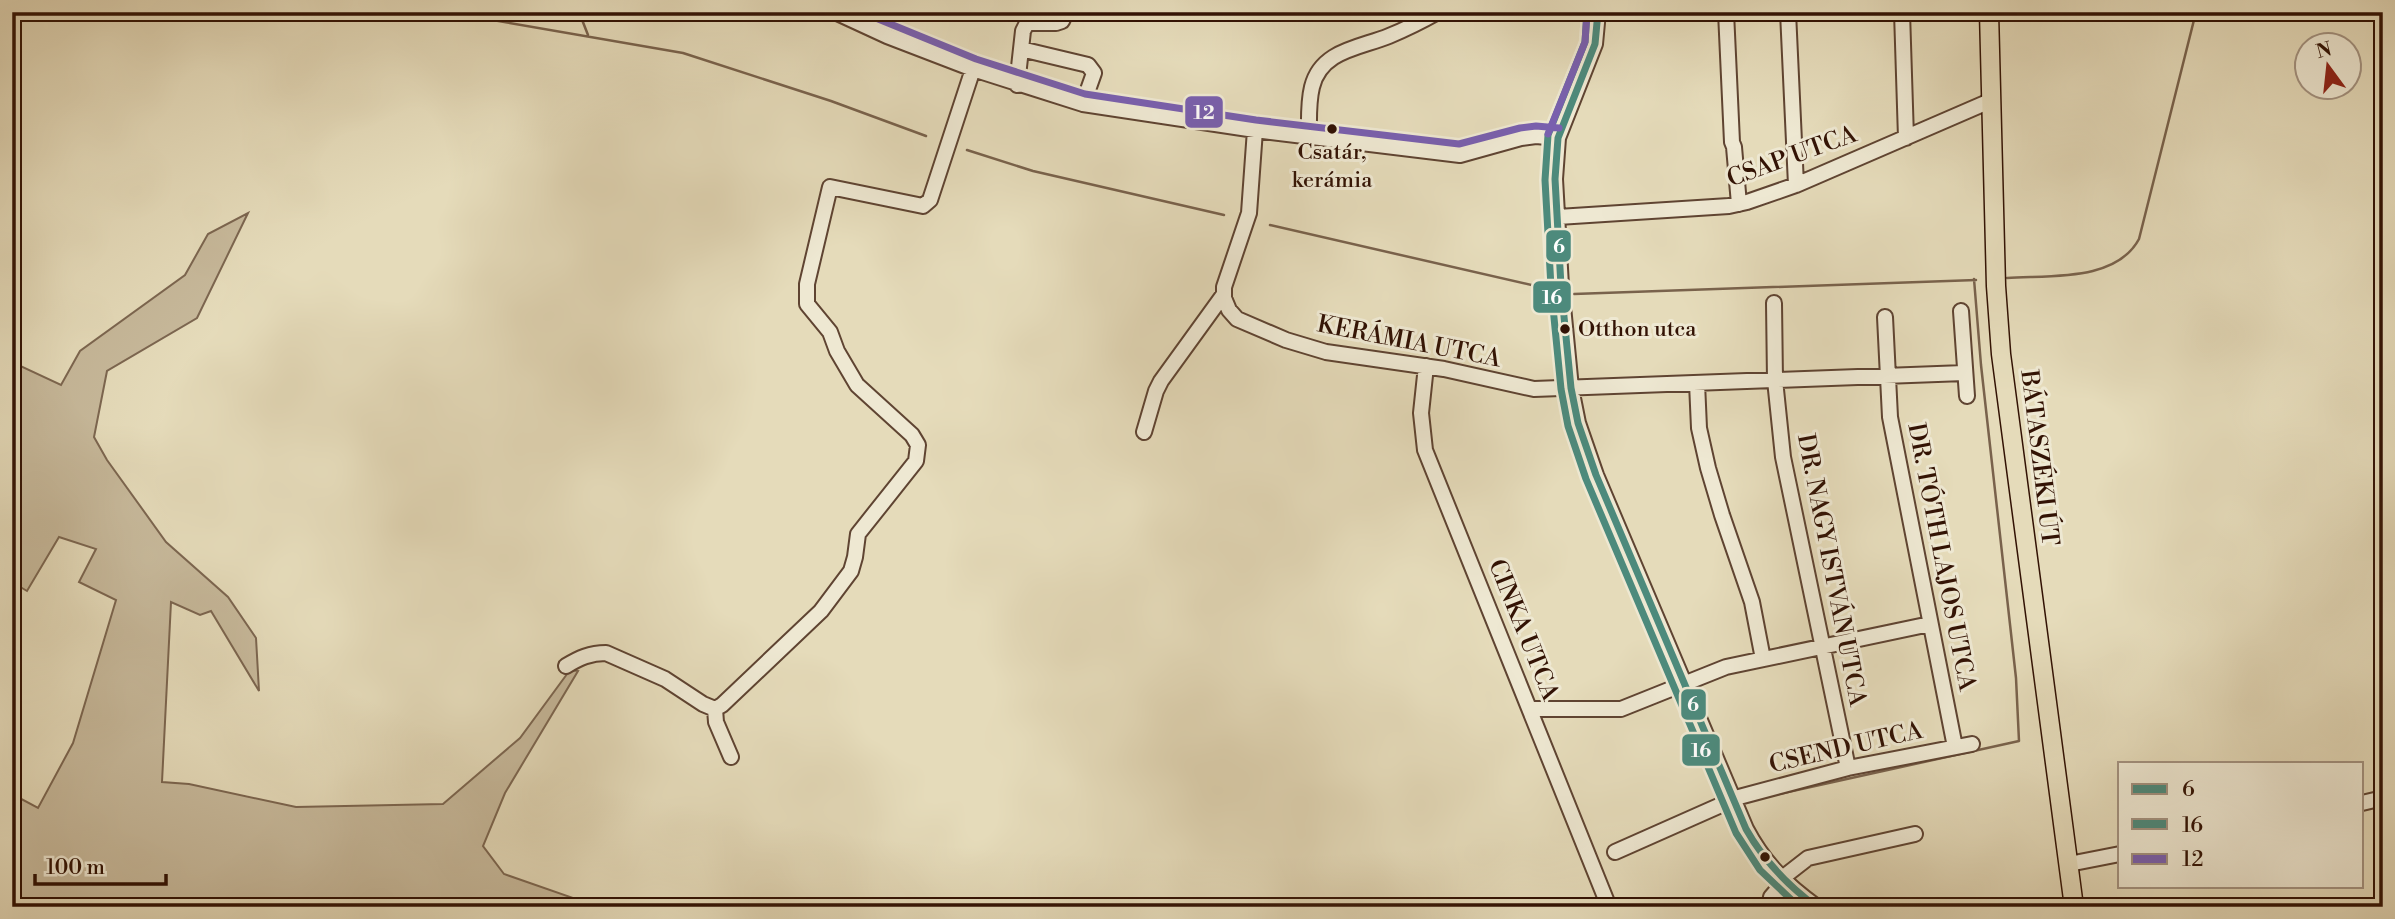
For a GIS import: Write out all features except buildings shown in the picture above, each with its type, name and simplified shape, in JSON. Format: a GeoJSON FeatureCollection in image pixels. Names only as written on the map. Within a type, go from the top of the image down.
{"type":"FeatureCollection","features":[{"type":"Feature","properties":{"kind":"main road","name":"BÁTASZÉKI ÚT"},"geometry":{"type":"LineString","coordinates":[[1989,12],[1995,278],[2010,425],[2074,907]]}},
{"type":"Feature","properties":{"kind":"street"},"geometry":{"type":"LineString","coordinates":[[835,12],[887,36],[973,69],[1083,104],[1255,130],[1460,155],[1521,138],[1558,138]]}},
{"type":"Feature","properties":{"kind":"street"},"geometry":{"type":"LineString","coordinates":[[1017,85],[1023,31],[1027,23],[1056,23],[1062,21],[1066,12]]}},
{"type":"Feature","properties":{"kind":"street"},"geometry":{"type":"LineString","coordinates":[[1309,136],[1311,89],[1320,69],[1332,57],[1387,37],[1438,12]]}},
{"type":"Feature","properties":{"kind":"street"},"geometry":{"type":"LineString","coordinates":[[1598,12],[1595,44],[1558,138],[1555,179],[1561,286],[1578,423],[1683,683],[1753,842],[1783,880],[1817,907]]}},
{"type":"Feature","properties":{"kind":"street"},"geometry":{"type":"LineString","coordinates":[[1726,12],[1732,142],[1739,204]]}},
{"type":"Feature","properties":{"kind":"street"},"geometry":{"type":"LineString","coordinates":[[1788,12],[1796,185]]}},
{"type":"Feature","properties":{"kind":"street"},"geometry":{"type":"LineString","coordinates":[[1902,12],[1906,138]]}},
{"type":"Feature","properties":{"kind":"street"},"geometry":{"type":"LineString","coordinates":[[1021,49],[1088,65],[1094,73],[1083,104]]}},
{"type":"Feature","properties":{"kind":"street"},"geometry":{"type":"LineString","coordinates":[[715,709],[821,611],[850,571],[858,534],[916,461],[918,444],[912,435],[857,385],[837,351],[830,332],[807,304],[807,284],[830,187],[923,206],[930,200],[973,69]]}},
{"type":"Feature","properties":{"kind":"street","name":"CSAP UTCA"},"geometry":{"type":"LineString","coordinates":[[1558,216],[1739,204],[1796,185],[1990,101]]}},
{"type":"Feature","properties":{"kind":"street"},"geometry":{"type":"LineString","coordinates":[[1144,432],[1161,381],[1224,294],[1229,268],[1249,213],[1255,130]]}},
{"type":"Feature","properties":{"kind":"street","name":"KERÁMIA UTCA"},"geometry":{"type":"LineString","coordinates":[[1224,294],[1229,310],[1237,319],[1286,341],[1326,352],[1426,366],[1534,389],[1964,373]]}},
{"type":"Feature","properties":{"kind":"street"},"geometry":{"type":"LineString","coordinates":[[1774,303],[1775,380]]}},
{"type":"Feature","properties":{"kind":"street"},"geometry":{"type":"LineString","coordinates":[[1961,311],[1967,396]]}},
{"type":"Feature","properties":{"kind":"street"},"geometry":{"type":"LineString","coordinates":[[1885,317],[1887,375]]}},
{"type":"Feature","properties":{"kind":"street","name":"CINKA UTCA"},"geometry":{"type":"LineString","coordinates":[[1426,366],[1422,413],[1425,450],[1609,907]]}},
{"type":"Feature","properties":{"kind":"street","name":"DR. TÓTH LAJOS UTCA"},"geometry":{"type":"LineString","coordinates":[[1887,375],[1890,417],[1955,747]]}},
{"type":"Feature","properties":{"kind":"street","name":"DR. NAGY ISTVÁN UTCA"},"geometry":{"type":"LineString","coordinates":[[1775,380],[1783,457],[1848,768]]}},
{"type":"Feature","properties":{"kind":"street"},"geometry":{"type":"LineString","coordinates":[[1697,383],[1699,428],[1708,468],[1721,515],[1752,602],[1763,659]]}},
{"type":"Feature","properties":{"kind":"street"},"geometry":{"type":"LineString","coordinates":[[1530,709],[1621,709],[1726,667],[1930,624]]}},
{"type":"Feature","properties":{"kind":"street"},"geometry":{"type":"LineString","coordinates":[[566,666],[582,657],[606,653],[665,679],[715,709]]}},
{"type":"Feature","properties":{"kind":"street"},"geometry":{"type":"LineString","coordinates":[[715,709],[716,722],[731,757]]}},
{"type":"Feature","properties":{"kind":"street","name":"CSEND UTCA"},"geometry":{"type":"LineString","coordinates":[[1615,852],[1732,799],[1848,768],[1972,744]]}},
{"type":"Feature","properties":{"kind":"street"},"geometry":{"type":"LineString","coordinates":[[2364,803],[2383,798]]}},
{"type":"Feature","properties":{"kind":"street"},"geometry":{"type":"LineString","coordinates":[[1769,907],[1783,880],[1808,858],[1915,834]]}},
{"type":"Feature","properties":{"kind":"street"},"geometry":{"type":"LineString","coordinates":[[2069,864],[2118,854]]}},
{"type":"Feature","properties":{"kind":"shaded area"},"geometry":{"type":"Polygon","coordinates":[[[248,213],[197,318],[107,371],[94,437],[107,460],[166,542],[228,597],[256,638],[259,691],[211,611],[200,615],[171,602],[162,782],[189,784],[296,807],[443,804],[520,738],[570,670],[578,671],[505,793],[483,846],[504,874],[576,899],[582,907],[12,907],[12,794],[38,808],[73,743],[116,600],[79,582],[96,549],[59,537],[27,591],[12,582],[12,362],[61,385],[80,351],[185,275],[208,234],[248,213]]]}},
{"type":"Feature","properties":{"kind":"shaded area"},"geometry":{"type":"Polygon","coordinates":[[[1789,892],[1810,907],[1775,907],[1781,895],[1789,892]]]}},
{"type":"Feature","properties":{"kind":"waterway"},"geometry":{"type":"LineString","coordinates":[[446,12],[683,53],[831,101],[926,136]]}},
{"type":"Feature","properties":{"kind":"waterway"},"geometry":{"type":"LineString","coordinates":[[579,12],[588,35]]}},
{"type":"Feature","properties":{"kind":"waterway"},"geometry":{"type":"LineString","coordinates":[[2007,278],[2061,276],[2098,269],[2115,263],[2128,253],[2139,239],[2196,12]]}},
{"type":"Feature","properties":{"kind":"waterway"},"geometry":{"type":"LineString","coordinates":[[967,150],[1033,171],[1224,215]]}},
{"type":"Feature","properties":{"kind":"waterway"},"geometry":{"type":"LineString","coordinates":[[1270,225],[1553,290]]}},
{"type":"Feature","properties":{"kind":"waterway"},"geometry":{"type":"LineString","coordinates":[[1779,794],[2019,741],[2016,678],[1974,279]]}},
{"type":"Feature","properties":{"kind":"waterway"},"geometry":{"type":"LineString","coordinates":[[1574,294],[1976,280]]}},
{"type":"Feature","properties":{"kind":"transit line","name":"12"},"geometry":{"type":"LineString","coordinates":[[861,12],[976,59],[1085,94],[1256,120],[1459,144],[1520,128],[1559,128]]}},
{"type":"Feature","properties":{"kind":"transit line","name":"16"},"geometry":{"type":"LineString","coordinates":[[1587,12],[1585,42],[1548,135],[1545,180],[1551,287],[1561,389],[1568,426],[1586,479],[1736,833],[1760,870],[1799,907]]}},
{"type":"Feature","properties":{"kind":"transit line","name":"12"},"geometry":{"type":"LineString","coordinates":[[1548,134],[1585,42],[1587,12]]}},
{"type":"Feature","properties":{"kind":"transit line","name":"6"},"geometry":{"type":"LineString","coordinates":[[1598,12],[1595,44],[1558,138],[1555,179],[1561,286],[1571,388],[1578,423],[1596,475],[1746,829],[1777,872],[1817,907]]}},
{"type":"Feature","properties":{"kind":"place","name":"Csatár, kerámia"},"geometry":{"type":"Point","coordinates":[1332,129]}},
{"type":"Feature","properties":{"kind":"place","name":"Otthon utca"},"geometry":{"type":"Point","coordinates":[1565,329]}}]}
